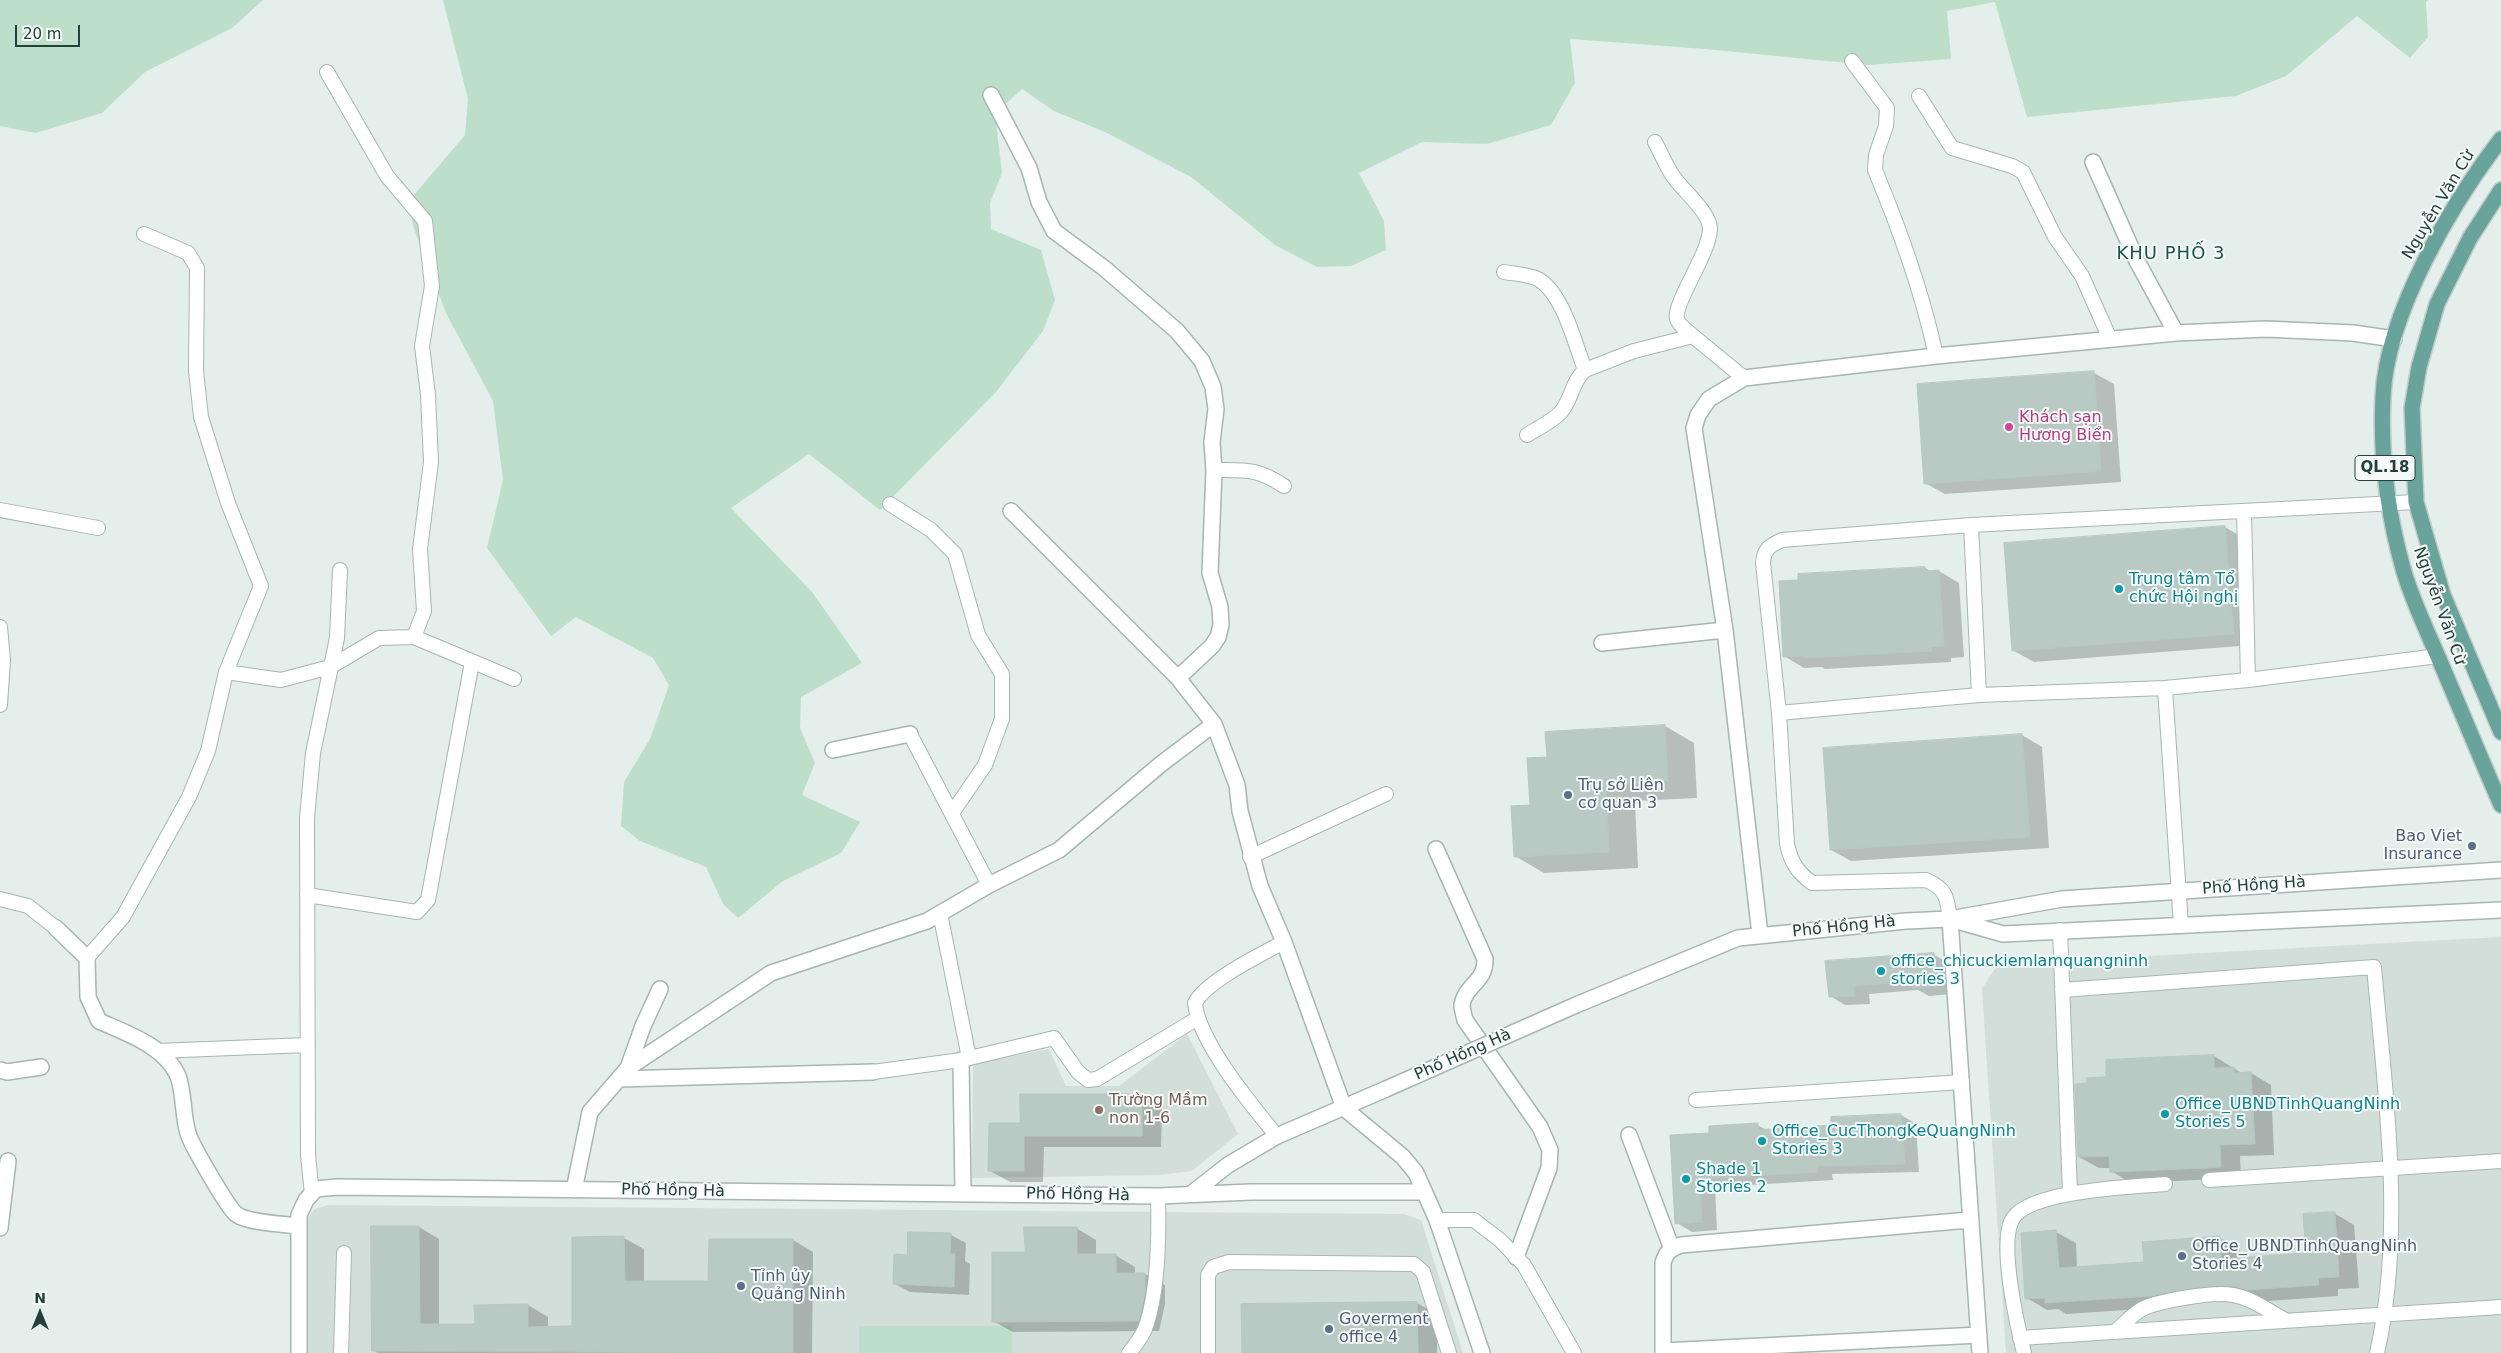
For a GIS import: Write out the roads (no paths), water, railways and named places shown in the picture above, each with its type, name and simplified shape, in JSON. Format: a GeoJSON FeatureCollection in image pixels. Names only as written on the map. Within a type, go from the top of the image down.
{"type":"FeatureCollection","features":[{"type":"Feature","properties":{"kind":"main road","name":"Nguyễn Văn Cừ"},"geometry":{"type":"LineString","coordinates":[[2501,139],[2487,157],[2435,243],[2412,287],[2394,339],[2383,395],[2383,442],[2389,505],[2405,573],[2501,805]]}},
{"type":"Feature","properties":{"kind":"main road","name":"Nguyễn Văn Cừ"},"geometry":{"type":"LineString","coordinates":[[2501,190],[2470,238],[2437,304],[2419,367],[2412,408],[2416,502],[2444,595],[2501,732]]}},
{"type":"Feature","properties":{"kind":"street"},"geometry":{"type":"LineString","coordinates":[[991,95],[1029,168],[1039,202],[1054,231],[1104,268],[1177,331],[1202,361],[1213,387],[1215,402],[1212,442],[1214,470],[1210,573],[1220,607],[1221,625],[1218,637],[1212,646],[1178,678]]}},
{"type":"Feature","properties":{"kind":"street"},"geometry":{"type":"LineString","coordinates":[[2093,162],[2137,261],[2176,333]]}},
{"type":"Feature","properties":{"kind":"street"},"geometry":{"type":"LineString","coordinates":[[1760,936],[1725,630],[1694,428],[1698,415],[1709,399],[1744,378],[1936,356],[2176,333],[2266,329],[2345,333],[2394,339]]}},
{"type":"Feature","properties":{"kind":"street"},"geometry":{"type":"LineString","coordinates":[[1010,511],[1178,678],[1214,724],[1237,785],[1250,857],[1284,942],[1344,1108],[1403,1157],[1416,1173],[1437,1220],[1482,1353]]}},
{"type":"Feature","properties":{"kind":"street"},"geometry":{"type":"LineString","coordinates":[[1602,643],[1725,630]]}},
{"type":"Feature","properties":{"kind":"street"},"geometry":{"type":"LineString","coordinates":[[574,1190],[590,1112],[624,1074],[771,973],[927,921],[989,885],[1059,850],[1161,764],[1214,724]]}},
{"type":"Feature","properties":{"kind":"street"},"geometry":{"type":"LineString","coordinates":[[833,750],[910,734]]}},
{"type":"Feature","properties":{"kind":"street"},"geometry":{"type":"LineString","coordinates":[[1436,849],[1485,959],[1486,968],[1480,980],[1468,991],[1462,1005],[1465,1020],[1540,1127],[1550,1150],[1549,1168],[1542,1192],[1516,1257]]}},
{"type":"Feature","properties":{"kind":"street","name":"Phố Hồng Hà"},"geometry":{"type":"LineString","coordinates":[[312,1194],[316,1189],[337,1187],[1158,1196],[1191,1194],[1228,1165],[1277,1136],[1724,942],[1760,936],[1906,921],[1950,919],[2062,899],[2501,870]]}},
{"type":"Feature","properties":{"kind":"street","name":"Phố Hồng Hà"},"geometry":{"type":"LineString","coordinates":[[1950,919],[2003,934],[2501,910]]}},
{"type":"Feature","properties":{"kind":"street"},"geometry":{"type":"LineString","coordinates":[[1950,919],[1980,1353]]}},
{"type":"Feature","properties":{"kind":"street"},"geometry":{"type":"LineString","coordinates":[[56,928],[87,958],[88,996],[99,1021],[138,1038],[157,1051],[178,1076],[189,1136],[217,1187],[236,1214],[252,1219],[299,1226]]}},
{"type":"Feature","properties":{"kind":"street"},"geometry":{"type":"LineString","coordinates":[[624,1074],[660,988]]}},
{"type":"Feature","properties":{"kind":"street"},"geometry":{"type":"LineString","coordinates":[[963,1193],[965,1059]]}},
{"type":"Feature","properties":{"kind":"street"},"geometry":{"type":"LineString","coordinates":[[0,1070],[6,1072],[41,1067]]}},
{"type":"Feature","properties":{"kind":"street"},"geometry":{"type":"LineString","coordinates":[[624,1074],[873,1072]]}},
{"type":"Feature","properties":{"kind":"street"},"geometry":{"type":"LineString","coordinates":[[1628,1135],[1672,1249]]}},
{"type":"Feature","properties":{"kind":"street"},"geometry":{"type":"LineString","coordinates":[[0,1228],[8,1161]]}},
{"type":"Feature","properties":{"kind":"street"},"geometry":{"type":"LineString","coordinates":[[1191,1194],[1424,1192]]}},
{"type":"Feature","properties":{"kind":"street"},"geometry":{"type":"LineString","coordinates":[[299,1353],[299,1215],[306,1200],[312,1194]]}},
{"type":"Feature","properties":{"kind":"street"},"geometry":{"type":"LineString","coordinates":[[1970,1220],[1681,1245],[1666,1254],[1663,1263],[1663,1352],[1979,1335]]}},
{"type":"Feature","properties":{"kind":"lane"},"geometry":{"type":"LineString","coordinates":[[1852,61],[1886,108],[1886,126],[1876,155],[1875,170],[1912,264],[1927,315],[1936,356]]}},
{"type":"Feature","properties":{"kind":"lane"},"geometry":{"type":"LineString","coordinates":[[327,72],[387,176],[425,221],[432,286],[422,346],[428,395],[431,462],[420,549],[424,611],[414,637]]}},
{"type":"Feature","properties":{"kind":"lane"},"geometry":{"type":"LineString","coordinates":[[1919,96],[1952,148],[2012,166],[2023,172],[2055,237],[2082,276],[2110,339]]}},
{"type":"Feature","properties":{"kind":"lane"},"geometry":{"type":"LineString","coordinates":[[1655,142],[1673,176],[1707,218],[1710,227],[1709,238],[1700,264],[1678,308],[1677,319],[1682,327],[1744,378]]}},
{"type":"Feature","properties":{"kind":"lane"},"geometry":{"type":"LineString","coordinates":[[87,958],[123,917],[189,797],[208,751],[226,672],[261,586],[228,503],[201,418],[196,371],[197,268],[188,252],[144,234]]}},
{"type":"Feature","properties":{"kind":"lane"},"geometry":{"type":"LineString","coordinates":[[1504,272],[1530,276],[1540,280],[1552,293],[1563,310],[1584,370]]}},
{"type":"Feature","properties":{"kind":"lane"},"geometry":{"type":"LineString","coordinates":[[1527,435],[1560,413],[1570,398],[1579,375],[1584,370],[1634,351],[1693,336]]}},
{"type":"Feature","properties":{"kind":"lane"},"geometry":{"type":"LineString","coordinates":[[1214,470],[1249,470],[1265,473],[1284,486]]}},
{"type":"Feature","properties":{"kind":"lane"},"geometry":{"type":"LineString","coordinates":[[1950,919],[1946,896],[1939,885],[1926,880],[1812,883],[1799,873],[1791,861],[1786,844],[1779,713],[1763,563],[1764,553],[1770,545],[1782,540],[1971,525],[2389,505],[2416,502]]}},
{"type":"Feature","properties":{"kind":"lane"},"geometry":{"type":"LineString","coordinates":[[890,504],[931,530],[955,554],[978,635],[1002,674],[1002,719],[985,765],[952,813]]}},
{"type":"Feature","properties":{"kind":"lane"},"geometry":{"type":"LineString","coordinates":[[0,510],[98,528]]}},
{"type":"Feature","properties":{"kind":"lane"},"geometry":{"type":"LineString","coordinates":[[2244,511],[2248,680]]}},
{"type":"Feature","properties":{"kind":"lane"},"geometry":{"type":"LineString","coordinates":[[1971,525],[1979,695]]}},
{"type":"Feature","properties":{"kind":"lane"},"geometry":{"type":"LineString","coordinates":[[312,1194],[308,1155],[307,818],[313,753],[336,638],[340,570]]}},
{"type":"Feature","properties":{"kind":"lane"},"geometry":{"type":"LineString","coordinates":[[0,627],[3,660],[0,705]]}},
{"type":"Feature","properties":{"kind":"lane"},"geometry":{"type":"LineString","coordinates":[[226,672],[281,680],[330,667],[378,638],[414,637],[514,679]]}},
{"type":"Feature","properties":{"kind":"lane"},"geometry":{"type":"LineString","coordinates":[[1779,713],[1979,695],[2165,688],[2248,680],[2438,656]]}},
{"type":"Feature","properties":{"kind":"lane"},"geometry":{"type":"LineString","coordinates":[[307,895],[417,912],[428,900],[472,662]]}},
{"type":"Feature","properties":{"kind":"lane"},"geometry":{"type":"LineString","coordinates":[[2165,688],[2181,925]]}},
{"type":"Feature","properties":{"kind":"lane"},"geometry":{"type":"LineString","coordinates":[[910,734],[989,885]]}},
{"type":"Feature","properties":{"kind":"lane"},"geometry":{"type":"LineString","coordinates":[[1250,857],[1386,794]]}},
{"type":"Feature","properties":{"kind":"lane"},"geometry":{"type":"LineString","coordinates":[[0,899],[28,906],[56,928]]}},
{"type":"Feature","properties":{"kind":"lane"},"geometry":{"type":"LineString","coordinates":[[940,913],[965,1059]]}},
{"type":"Feature","properties":{"kind":"lane"},"geometry":{"type":"LineString","coordinates":[[2060,930],[2070,1193]]}},
{"type":"Feature","properties":{"kind":"lane"},"geometry":{"type":"LineString","coordinates":[[1277,1136],[1239,1090],[1219,1058],[1198,1018],[1196,1003],[1204,991],[1229,973],[1284,942]]}},
{"type":"Feature","properties":{"kind":"lane"},"geometry":{"type":"LineString","coordinates":[[2062,990],[2374,967],[2390,1169],[2392,1250],[2386,1313],[2376,1353]]}},
{"type":"Feature","properties":{"kind":"lane"},"geometry":{"type":"LineString","coordinates":[[873,1072],[965,1059],[1054,1038],[1078,1072],[1088,1080],[1097,1079],[1198,1018]]}},
{"type":"Feature","properties":{"kind":"lane"},"geometry":{"type":"LineString","coordinates":[[157,1051],[307,1045]]}},
{"type":"Feature","properties":{"kind":"lane"},"geometry":{"type":"LineString","coordinates":[[1696,1100],[1962,1082]]}},
{"type":"Feature","properties":{"kind":"lane"},"geometry":{"type":"LineString","coordinates":[[2209,1180],[2501,1161]]}},
{"type":"Feature","properties":{"kind":"lane"},"geometry":{"type":"LineString","coordinates":[[2024,1353],[2007,1252],[2011,1221],[2026,1206],[2070,1193],[2165,1184]]}},
{"type":"Feature","properties":{"kind":"lane"},"geometry":{"type":"LineString","coordinates":[[1129,1353],[1140,1339],[1151,1307],[1159,1222],[1158,1196]]}},
{"type":"Feature","properties":{"kind":"lane"},"geometry":{"type":"LineString","coordinates":[[1437,1220],[1474,1220],[1500,1240],[1524,1265],[1574,1353]]}},
{"type":"Feature","properties":{"kind":"lane"},"geometry":{"type":"LineString","coordinates":[[342,1353],[344,1253]]}},
{"type":"Feature","properties":{"kind":"lane"},"geometry":{"type":"LineString","coordinates":[[1208,1353],[1206,1287],[1208,1275],[1212,1267],[1219,1264],[1402,1262],[1414,1264],[1424,1272],[1449,1353]]}},
{"type":"Feature","properties":{"kind":"lane"},"geometry":{"type":"LineString","coordinates":[[2115,1332],[2139,1310],[2154,1304],[2232,1294],[2249,1300],[2286,1320]]}},
{"type":"Feature","properties":{"kind":"lane"},"geometry":{"type":"LineString","coordinates":[[2020,1338],[2501,1307]]}},
{"type":"Feature","properties":{"kind":"place","name":"Khách sạn Hương Biển"},"geometry":{"type":"Point","coordinates":[2009,427]}},
{"type":"Feature","properties":{"kind":"place","name":"Trung tâm Tổ chức Hội nghị"},"geometry":{"type":"Point","coordinates":[2119,589]}},
{"type":"Feature","properties":{"kind":"place","name":"Trụ sở Liên cơ quan 3"},"geometry":{"type":"Point","coordinates":[1568,795]}},
{"type":"Feature","properties":{"kind":"place","name":"Bao Viet Insurance"},"geometry":{"type":"Point","coordinates":[2472,846]}},
{"type":"Feature","properties":{"kind":"place","name":"office_chicuckiemlamquangninh stories 3"},"geometry":{"type":"Point","coordinates":[1881,971]}},
{"type":"Feature","properties":{"kind":"place","name":"Trường Mầm non 1-6"},"geometry":{"type":"Point","coordinates":[1099,1110]}},
{"type":"Feature","properties":{"kind":"place","name":"Office_UBNDTinhQuangNinh Stories 5"},"geometry":{"type":"Point","coordinates":[2165,1114]}},
{"type":"Feature","properties":{"kind":"place","name":"Office_CucThongKeQuangNinh Stories 3"},"geometry":{"type":"Point","coordinates":[1762,1141]}},
{"type":"Feature","properties":{"kind":"place","name":"Shade 1 Stories 2"},"geometry":{"type":"Point","coordinates":[1686,1179]}},
{"type":"Feature","properties":{"kind":"place","name":"Office_UBNDTinhQuangNinh Stories 4"},"geometry":{"type":"Point","coordinates":[2182,1256]}},
{"type":"Feature","properties":{"kind":"place","name":"Tỉnh ủy Quảng Ninh"},"geometry":{"type":"Point","coordinates":[741,1286]}},
{"type":"Feature","properties":{"kind":"place","name":"Goverment office 4"},"geometry":{"type":"Point","coordinates":[1329,1329]}},
{"type":"Feature","properties":{"kind":"district","name":"KHU PHỐ 3"},"geometry":{"type":"Point","coordinates":[2171,254]}}]}
